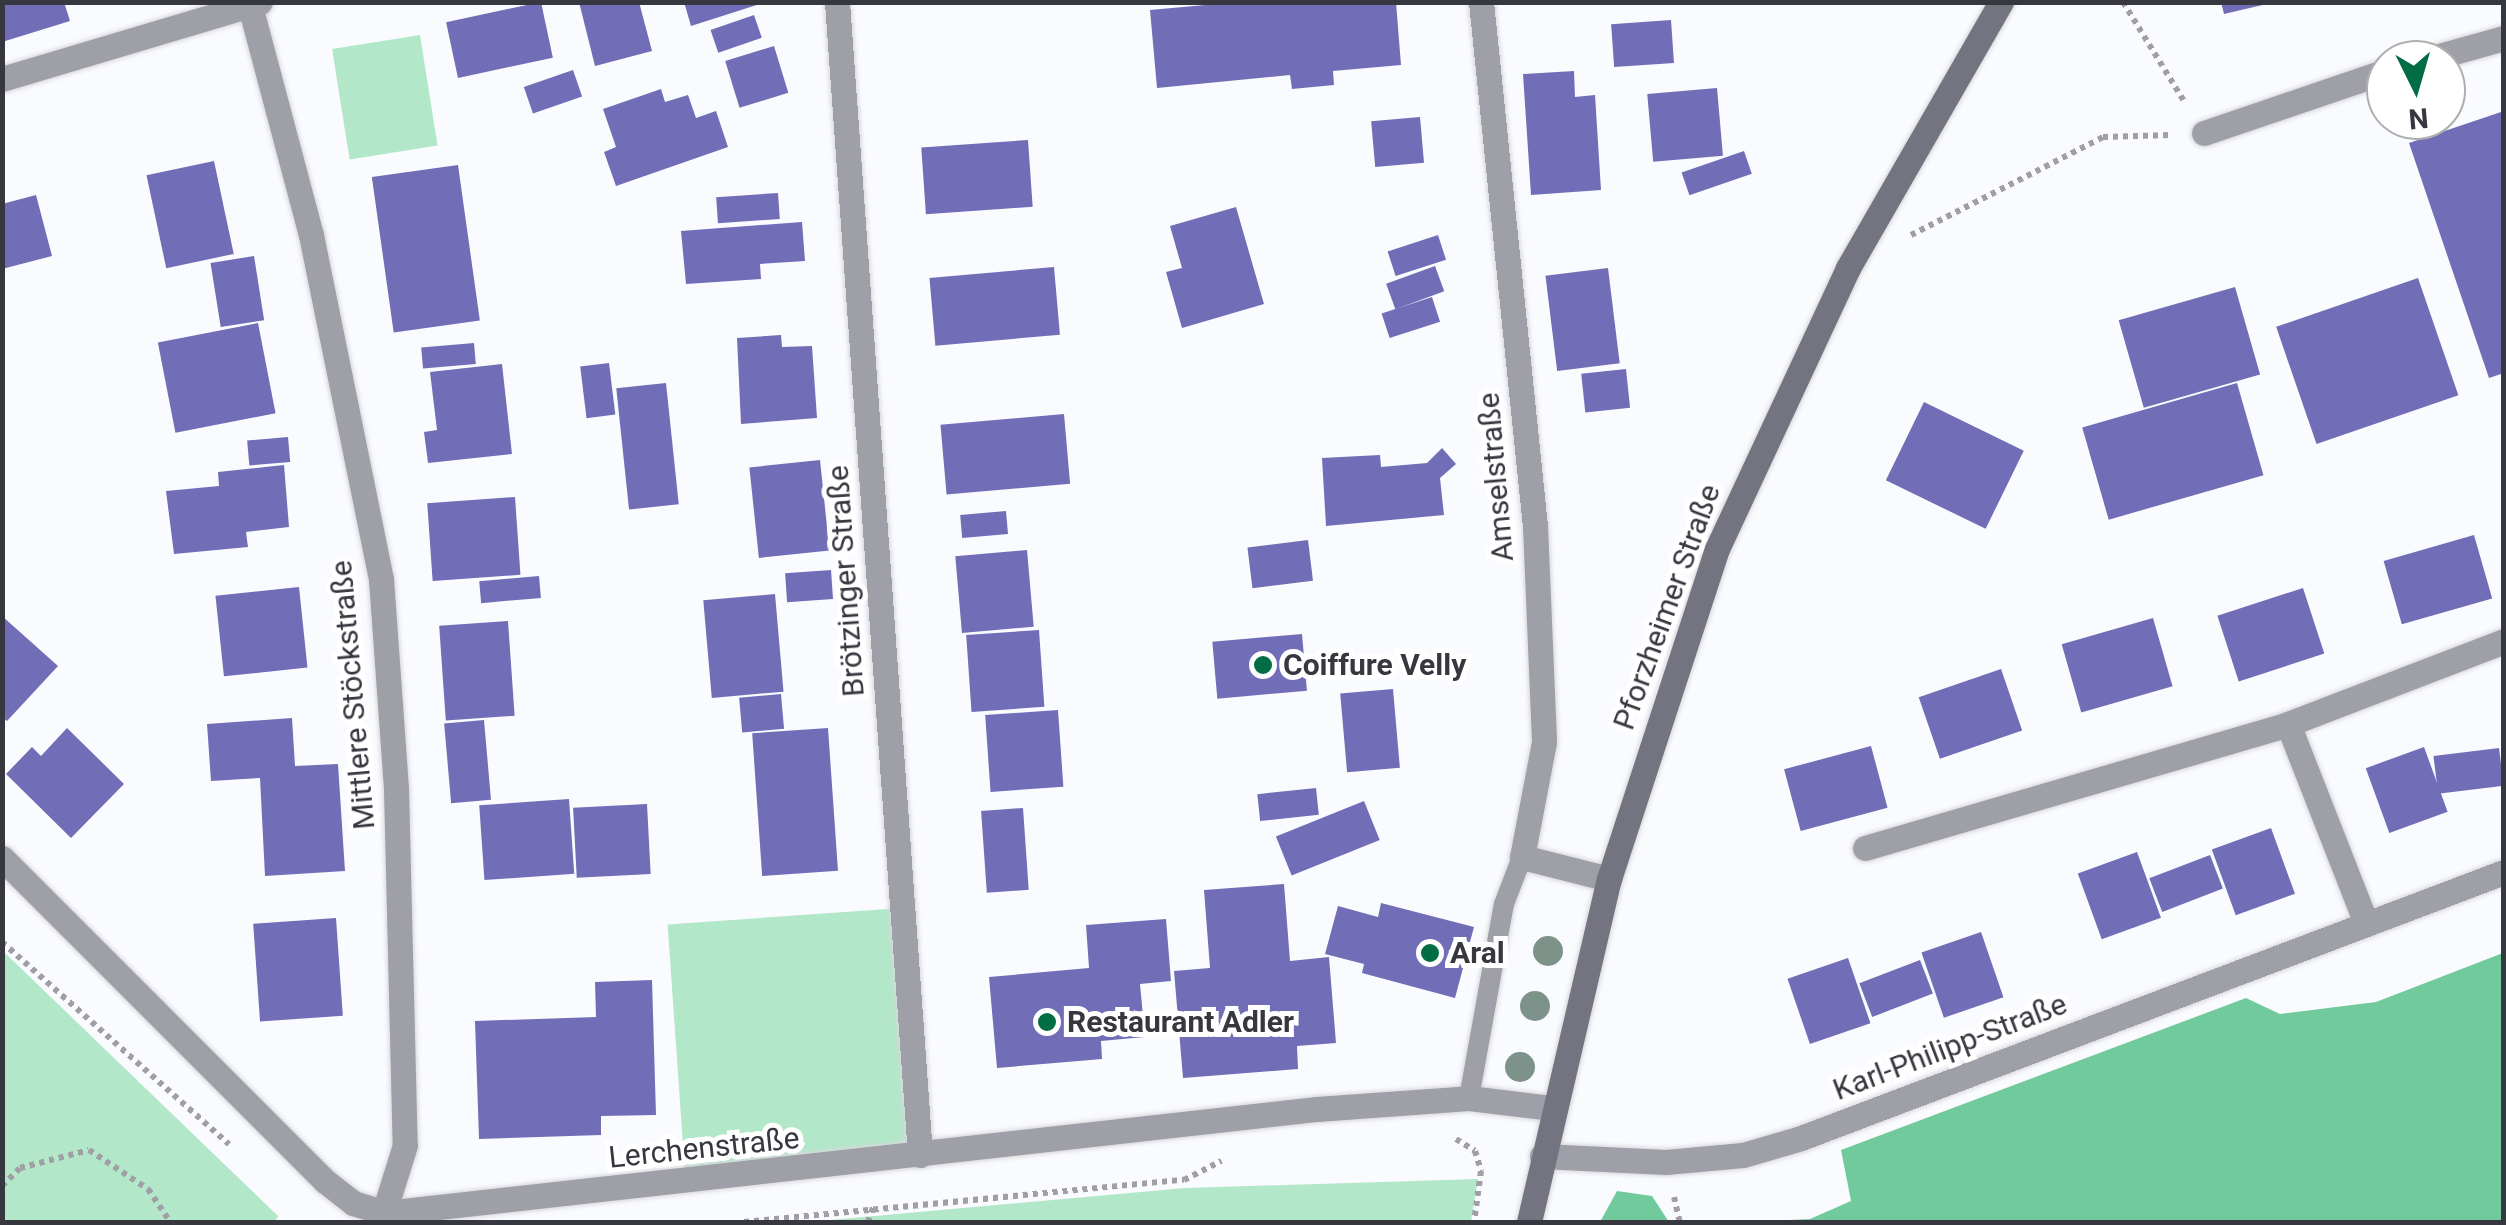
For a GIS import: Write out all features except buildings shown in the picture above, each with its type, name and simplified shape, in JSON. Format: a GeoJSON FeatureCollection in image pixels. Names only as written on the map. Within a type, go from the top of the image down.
{"type":"FeatureCollection","features":[{"type":"Feature","properties":{"kind":"main road","name":"Pforzheimer Straße"},"geometry":{"type":"LineString","coordinates":[[1529,1222],[1552,1108],[1609,879],[1718,549],[1848,268],[2001,2]]}},
{"type":"Feature","properties":{"kind":"street","name":"Brötzinger Straße"},"geometry":{"type":"LineString","coordinates":[[837,2],[920,1156]]}},
{"type":"Feature","properties":{"kind":"street","name":"Amselstraße"},"geometry":{"type":"LineString","coordinates":[[1481,2],[1535,526],[1544,742],[1522,857]]}},
{"type":"Feature","properties":{"kind":"street"},"geometry":{"type":"LineString","coordinates":[[2,79],[253,4]]}},
{"type":"Feature","properties":{"kind":"street","name":"Mittlere Stöckstraße"},"geometry":{"type":"LineString","coordinates":[[253,4],[311,236],[381,579],[396,789],[405,1145],[383,1218]]}},
{"type":"Feature","properties":{"kind":"street"},"geometry":{"type":"LineString","coordinates":[[2466,49],[2504,38]]}},
{"type":"Feature","properties":{"kind":"street"},"geometry":{"type":"LineString","coordinates":[[2204,134],[2366,78]]}},
{"type":"Feature","properties":{"kind":"street"},"geometry":{"type":"LineString","coordinates":[[1865,848],[2288,724],[2504,641]]}},
{"type":"Feature","properties":{"kind":"street"},"geometry":{"type":"LineString","coordinates":[[2288,724],[2366,923]]}},
{"type":"Feature","properties":{"kind":"street"},"geometry":{"type":"LineString","coordinates":[[1522,857],[1609,879]]}},
{"type":"Feature","properties":{"kind":"street"},"geometry":{"type":"LineString","coordinates":[[2,858],[325,1181],[352,1202],[383,1218]]}},
{"type":"Feature","properties":{"kind":"street","name":"Karl-Philipp-Straße"},"geometry":{"type":"LineString","coordinates":[[1542,1156],[1666,1162],[1742,1155],[2504,872]]}},
{"type":"Feature","properties":{"kind":"street","name":"Lerchenstraße"},"geometry":{"type":"LineString","coordinates":[[383,1218],[1317,1109],[1469,1098],[1552,1108]]}},
{"type":"Feature","properties":{"kind":"lane"},"geometry":{"type":"LineString","coordinates":[[1469,1098],[1504,904],[1522,857]]}},
{"type":"Feature","properties":{"kind":"path"},"geometry":{"type":"LineString","coordinates":[[2124,2],[2204,134]]}},
{"type":"Feature","properties":{"kind":"path"},"geometry":{"type":"LineString","coordinates":[[1848,268],[2103,136],[2204,134]]}},
{"type":"Feature","properties":{"kind":"path"},"geometry":{"type":"LineString","coordinates":[[2,942],[232,1147]]}},
{"type":"Feature","properties":{"kind":"path"},"geometry":{"type":"LineString","coordinates":[[1445,1136],[1475,1151],[1481,1171],[1474,1222]]}},
{"type":"Feature","properties":{"kind":"path"},"geometry":{"type":"LineString","coordinates":[[2,1186],[20,1168],[88,1150],[148,1189],[170,1222]]}},
{"type":"Feature","properties":{"kind":"path"},"geometry":{"type":"LineString","coordinates":[[744,1222],[1184,1180],[1230,1156]]}},
{"type":"Feature","properties":{"kind":"green space"},"geometry":{"type":"Polygon","coordinates":[[[420,35],[438,146],[350,160],[332,49],[420,35]]]}},
{"type":"Feature","properties":{"kind":"green space"},"geometry":{"type":"Polygon","coordinates":[[[902,908],[919,1155],[685,1172],[668,924],[902,908]]]}},
{"type":"Feature","properties":{"kind":"green space"},"geometry":{"type":"Polygon","coordinates":[[[3,951],[278,1216],[275,1222],[3,1222],[3,951]]]}},
{"type":"Feature","properties":{"kind":"green space"},"geometry":{"type":"Polygon","coordinates":[[[2503,953],[2503,1222],[1744,1222],[1810,1219],[1851,1201],[1841,1150],[2246,998],[2280,1014],[2376,1002],[2503,953]]]}},
{"type":"Feature","properties":{"kind":"green space"},"geometry":{"type":"Polygon","coordinates":[[[1478,1179],[1471,1222],[808,1222],[1185,1188],[1478,1179]]]}},
{"type":"Feature","properties":{"kind":"green space"},"geometry":{"type":"Polygon","coordinates":[[[1617,1191],[1652,1196],[1669,1222],[1600,1222],[1617,1191]]]}},
{"type":"Feature","properties":{"kind":"place","name":"Coiffure Velly"},"geometry":{"type":"Point","coordinates":[1263,665]}},
{"type":"Feature","properties":{"kind":"place","name":"Aral"},"geometry":{"type":"Point","coordinates":[1430,953]}},
{"type":"Feature","properties":{"kind":"place","name":"Restaurant Adler"},"geometry":{"type":"Point","coordinates":[1047,1022]}}]}
